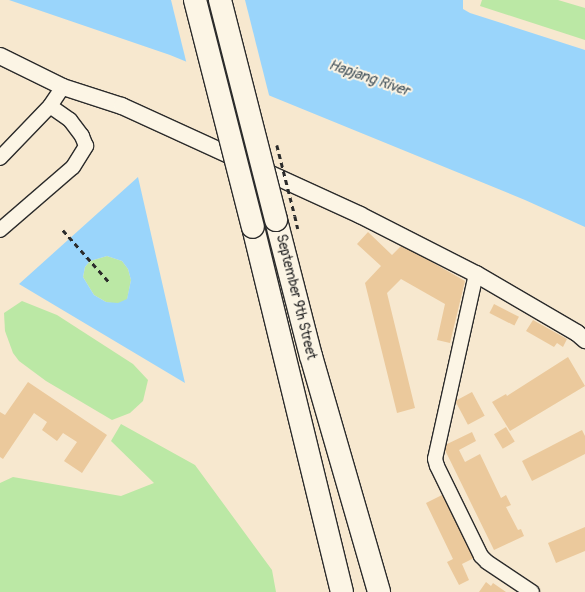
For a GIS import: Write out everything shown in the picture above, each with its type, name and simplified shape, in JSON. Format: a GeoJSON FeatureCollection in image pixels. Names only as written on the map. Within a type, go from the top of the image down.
{"type":"FeatureCollection","features":[{"type":"Feature","properties":{"kind":"highway","name":"September 9th Street"},"geometry":{"type":"LineString","coordinates":[[195,0],[253,226],[342,592]]}},
{"type":"Feature","properties":{"kind":"highway","name":"September 9th Street"},"geometry":{"type":"LineString","coordinates":[[220,0],[311,356],[379,592]]}},
{"type":"Feature","properties":{"kind":"street"},"geometry":{"type":"LineString","coordinates":[[0,56],[63,87],[130,110],[360,215],[476,274],[577,333],[585,340]]}},
{"type":"Feature","properties":{"kind":"street"},"geometry":{"type":"LineString","coordinates":[[0,158],[50,106],[63,87]]}},
{"type":"Feature","properties":{"kind":"street"},"geometry":{"type":"LineString","coordinates":[[0,230],[73,166],[86,146],[82,136],[70,120],[50,106]]}},
{"type":"Feature","properties":{"kind":"street"},"geometry":{"type":"LineString","coordinates":[[476,274],[435,459],[481,556],[532,592]]}},
{"type":"Feature","properties":{"kind":"path"},"geometry":{"type":"LineString","coordinates":[[63,230],[109,282]]}},
{"type":"Feature","properties":{"kind":"green space"},"geometry":{"type":"Polygon","coordinates":[[[482,0],[558,0],[585,8],[585,40],[480,6],[482,0]]]}},
{"type":"Feature","properties":{"kind":"green space"},"geometry":{"type":"Polygon","coordinates":[[[107,256],[122,261],[128,269],[131,280],[127,300],[118,304],[106,302],[94,295],[83,277],[85,267],[90,261],[107,256]]]}},
{"type":"Feature","properties":{"kind":"green space"},"geometry":{"type":"Polygon","coordinates":[[[22,301],[57,315],[133,364],[148,380],[143,401],[130,413],[112,420],[46,381],[19,361],[13,353],[5,331],[4,313],[22,301]]]}},
{"type":"Feature","properties":{"kind":"green space"},"geometry":{"type":"Polygon","coordinates":[[[121,424],[195,465],[272,570],[276,592],[0,592],[0,483],[13,477],[121,496],[154,483],[111,441],[121,424]]]}},
{"type":"Feature","properties":{"kind":"water","name":"Hapjang River"},"geometry":{"type":"Polygon","coordinates":[[[9,0],[463,0],[463,9],[470,13],[585,50],[585,227],[525,200],[170,55],[9,0]]]}},
{"type":"Feature","properties":{"kind":"water"},"geometry":{"type":"Polygon","coordinates":[[[138,177],[185,383],[19,284],[138,177]],[[107,256],[90,261],[85,267],[83,277],[94,295],[106,302],[118,303],[127,299],[131,280],[128,269],[122,261],[107,256]]]}},
{"type":"Feature","properties":{"kind":"pier"},"geometry":{"type":"Polygon","coordinates":[[[171,0],[245,0],[270,99],[187,65],[171,0]]]}},
{"type":"Feature","properties":{"kind":"building"},"geometry":{"type":"Polygon","coordinates":[[[368,232],[392,255],[402,245],[465,281],[450,343],[437,340],[445,304],[401,279],[387,293],[415,408],[397,413],[365,283],[381,266],[357,244],[368,232]]]}},
{"type":"Feature","properties":{"kind":"building"},"geometry":{"type":"Polygon","coordinates":[[[494,304],[519,317],[514,326],[489,313],[494,304]]]}},
{"type":"Feature","properties":{"kind":"building"},"geometry":{"type":"Polygon","coordinates":[[[533,320],[567,339],[563,347],[557,343],[554,347],[526,331],[533,320]]]}},
{"type":"Feature","properties":{"kind":"building"},"geometry":{"type":"Polygon","coordinates":[[[568,357],[585,386],[510,431],[492,402],[506,394],[507,396],[568,357]]]}},
{"type":"Feature","properties":{"kind":"building"},"geometry":{"type":"Polygon","coordinates":[[[28,382],[107,435],[82,473],[64,461],[77,442],[63,433],[57,441],[42,430],[47,422],[34,413],[3,459],[0,457],[0,412],[5,415],[28,382]]]}},
{"type":"Feature","properties":{"kind":"building"},"geometry":{"type":"Polygon","coordinates":[[[472,392],[485,416],[468,425],[455,401],[472,392]]]}},
{"type":"Feature","properties":{"kind":"building"},"geometry":{"type":"Polygon","coordinates":[[[506,427],[515,442],[503,449],[494,434],[506,427]]]}},
{"type":"Feature","properties":{"kind":"building"},"geometry":{"type":"Polygon","coordinates":[[[582,430],[585,436],[585,454],[532,481],[522,461],[582,430]]]}},
{"type":"Feature","properties":{"kind":"building"},"geometry":{"type":"Polygon","coordinates":[[[472,432],[476,441],[459,450],[465,462],[480,454],[501,498],[506,495],[511,505],[506,507],[518,530],[521,529],[524,536],[494,550],[443,446],[472,432]]]}},
{"type":"Feature","properties":{"kind":"building"},"geometry":{"type":"Polygon","coordinates":[[[444,494],[476,557],[462,564],[469,580],[459,585],[447,562],[453,559],[426,503],[444,494]]]}},
{"type":"Feature","properties":{"kind":"building"},"geometry":{"type":"Polygon","coordinates":[[[585,527],[585,551],[556,563],[548,543],[585,527]]]}},
{"type":"Feature","properties":{"kind":"building"},"geometry":{"type":"Polygon","coordinates":[[[486,582],[491,586],[493,583],[506,592],[479,592],[486,582]]]}}]}
